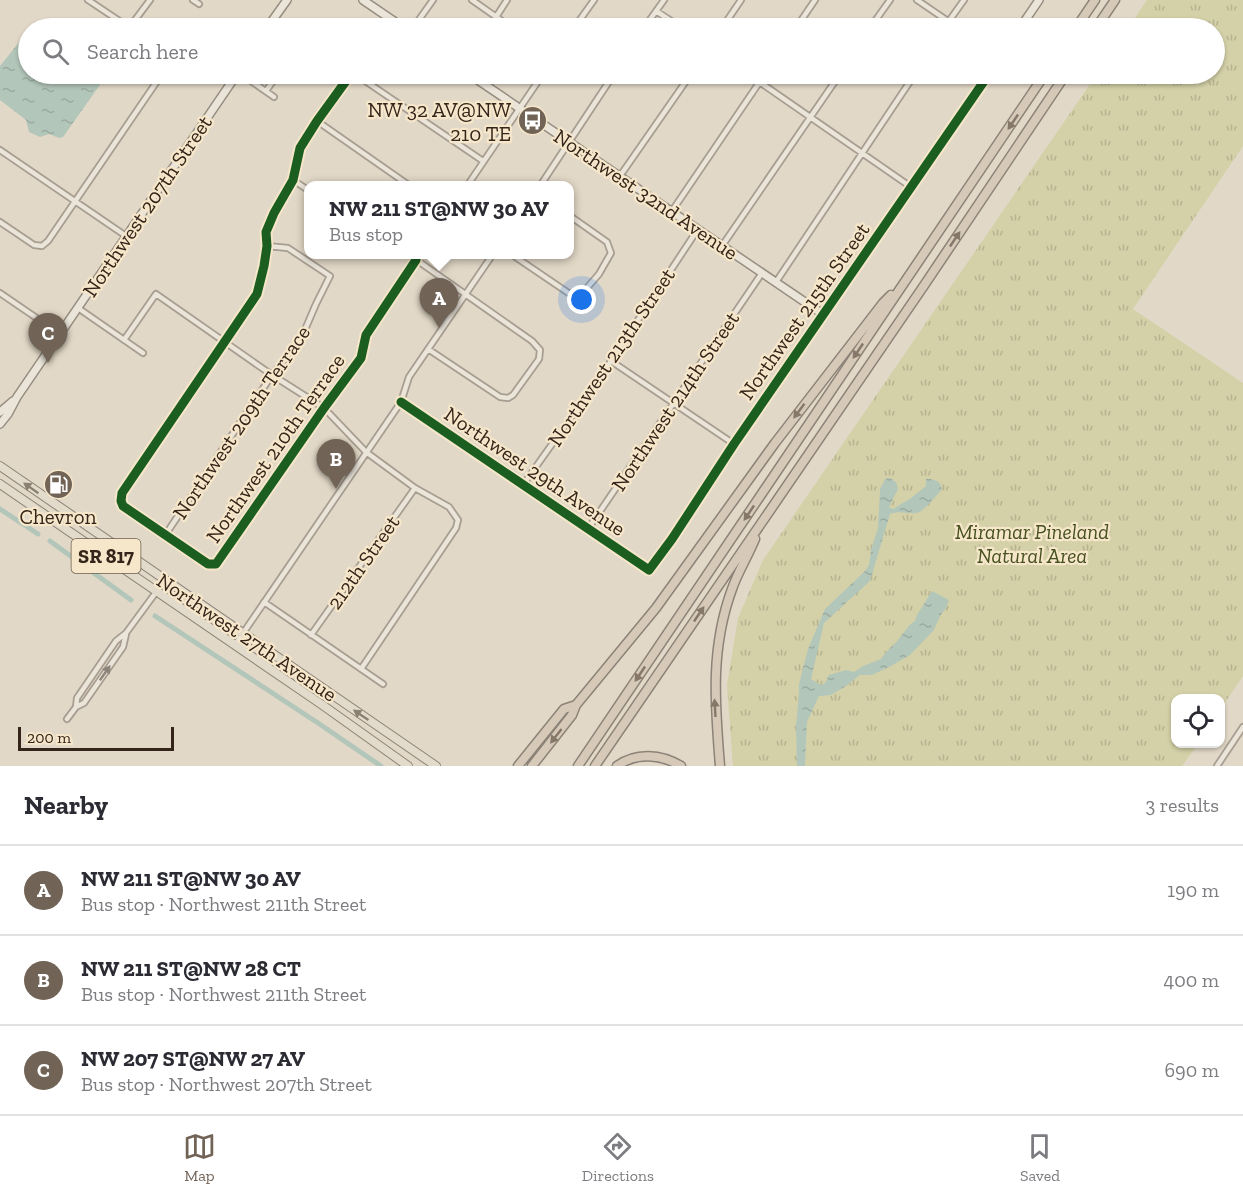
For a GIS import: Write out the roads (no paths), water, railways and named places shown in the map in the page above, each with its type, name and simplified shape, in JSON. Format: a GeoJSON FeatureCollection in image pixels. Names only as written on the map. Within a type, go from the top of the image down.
{"type":"FeatureCollection","features":[{"type":"Feature","properties":{"kind":"highway"},"geometry":{"type":"LineString","coordinates":[[1083,18],[1095,0]]}},
{"type":"Feature","properties":{"kind":"highway"},"geometry":{"type":"LineString","coordinates":[[1103,18],[1115,0]]}},
{"type":"Feature","properties":{"kind":"highway"},"geometry":{"type":"LineString","coordinates":[[578,766],[1038,84]]}},
{"type":"Feature","properties":{"kind":"highway"},"geometry":{"type":"LineString","coordinates":[[595,766],[1059,84]]}},
{"type":"Feature","properties":{"kind":"highway"},"geometry":{"type":"LineString","coordinates":[[532,766],[572,715],[576,705],[665,597],[740,489],[810,396],[883,303],[902,285]]}},
{"type":"Feature","properties":{"kind":"highway"},"geometry":{"type":"LineString","coordinates":[[720,766],[714,688],[719,635],[732,589],[764,519]]}},
{"type":"Feature","properties":{"kind":"highway"},"geometry":{"type":"LineString","coordinates":[[518,766],[564,709],[576,705]]}},
{"type":"Feature","properties":{"kind":"highway"},"geometry":{"type":"LineString","coordinates":[[617,766],[640,756],[657,757],[681,766]]}},
{"type":"Feature","properties":{"kind":"main road","name":"Northwest 27th Avenue"},"geometry":{"type":"LineString","coordinates":[[0,466],[436,766]]}},
{"type":"Feature","properties":{"kind":"main road","name":"Northwest 27th Avenue"},"geometry":{"type":"LineString","coordinates":[[0,484],[408,766]]}},
{"type":"Feature","properties":{"kind":"main road"},"geometry":{"type":"LineString","coordinates":[[54,521],[62,510]]}},
{"type":"Feature","properties":{"kind":"main road"},"geometry":{"type":"LineString","coordinates":[[318,685],[321,704],[340,700]]}},
{"type":"Feature","properties":{"kind":"main road"},"geometry":{"type":"LineString","coordinates":[[395,757],[408,761],[421,755]]}},
{"type":"Feature","properties":{"kind":"street"},"geometry":{"type":"LineString","coordinates":[[88,0],[114,18]]}},
{"type":"Feature","properties":{"kind":"street"},"geometry":{"type":"LineString","coordinates":[[136,18],[150,0]]}},
{"type":"Feature","properties":{"kind":"street"},"geometry":{"type":"LineString","coordinates":[[193,0],[199,4]]}},
{"type":"Feature","properties":{"kind":"street"},"geometry":{"type":"LineString","coordinates":[[363,0],[388,18]]}},
{"type":"Feature","properties":{"kind":"street"},"geometry":{"type":"LineString","coordinates":[[420,18],[433,0]]}},
{"type":"Feature","properties":{"kind":"street"},"geometry":{"type":"LineString","coordinates":[[472,0],[496,17],[507,0]]}},
{"type":"Feature","properties":{"kind":"street"},"geometry":{"type":"LineString","coordinates":[[581,18],[594,0]]}},
{"type":"Feature","properties":{"kind":"street"},"geometry":{"type":"LineString","coordinates":[[651,18],[664,0]]}},
{"type":"Feature","properties":{"kind":"street"},"geometry":{"type":"LineString","coordinates":[[729,18],[741,0]]}},
{"type":"Feature","properties":{"kind":"street"},"geometry":{"type":"LineString","coordinates":[[803,18],[815,0]]}},
{"type":"Feature","properties":{"kind":"street"},"geometry":{"type":"LineString","coordinates":[[877,18],[890,0]]}},
{"type":"Feature","properties":{"kind":"street"},"geometry":{"type":"LineString","coordinates":[[917,0],[943,18]]}},
{"type":"Feature","properties":{"kind":"street"},"geometry":{"type":"LineString","coordinates":[[952,18],[964,0]]}},
{"type":"Feature","properties":{"kind":"street"},"geometry":{"type":"LineString","coordinates":[[1027,18],[1039,0]]}},
{"type":"Feature","properties":{"kind":"street"},"geometry":{"type":"LineString","coordinates":[[274,18],[286,1]]}},
{"type":"Feature","properties":{"kind":"street"},"geometry":{"type":"LineString","coordinates":[[656,11],[667,18]]}},
{"type":"Feature","properties":{"kind":"street"},"geometry":{"type":"LineString","coordinates":[[0,222],[34,245],[42,246],[48,241],[155,84]]}},
{"type":"Feature","properties":{"kind":"street","name":"Northwest 207th Street"},"geometry":{"type":"LineString","coordinates":[[0,424],[230,84]]}},
{"type":"Feature","properties":{"kind":"street"},"geometry":{"type":"LineString","coordinates":[[256,84],[274,97]]}},
{"type":"Feature","properties":{"kind":"street"},"geometry":{"type":"LineString","coordinates":[[266,91],[271,84]]}},
{"type":"Feature","properties":{"kind":"street"},"geometry":{"type":"LineString","coordinates":[[166,534],[123,506],[122,493],[257,294],[267,246],[266,232],[293,180],[300,148],[345,84]]}},
{"type":"Feature","properties":{"kind":"street"},"geometry":{"type":"LineString","coordinates":[[368,84],[483,161]]}},
{"type":"Feature","properties":{"kind":"street","name":"Northwest 32nd Avenue"},"geometry":{"type":"LineString","coordinates":[[484,84],[824,315]]}},
{"type":"Feature","properties":{"kind":"street"},"geometry":{"type":"LineString","coordinates":[[470,181],[536,84]]}},
{"type":"Feature","properties":{"kind":"street"},"geometry":{"type":"LineString","coordinates":[[543,181],[607,84]]}},
{"type":"Feature","properties":{"kind":"street"},"geometry":{"type":"LineString","coordinates":[[620,176],[684,84]]}},
{"type":"Feature","properties":{"kind":"street"},"geometry":{"type":"LineString","coordinates":[[672,211],[758,84]]}},
{"type":"Feature","properties":{"kind":"street"},"geometry":{"type":"LineString","coordinates":[[764,84],[911,187]]}},
{"type":"Feature","properties":{"kind":"street"},"geometry":{"type":"LineString","coordinates":[[722,246],[833,84]]}},
{"type":"Feature","properties":{"kind":"street"},"geometry":{"type":"LineString","coordinates":[[776,282],[908,84]]}},
{"type":"Feature","properties":{"kind":"street","name":"Northwest 215th Street"},"geometry":{"type":"LineString","coordinates":[[649,570],[982,84]]}},
{"type":"Feature","properties":{"kind":"street"},"geometry":{"type":"LineString","coordinates":[[317,121],[403,181]]}},
{"type":"Feature","properties":{"kind":"street"},"geometry":{"type":"LineString","coordinates":[[0,150],[126,236]]}},
{"type":"Feature","properties":{"kind":"street"},"geometry":{"type":"LineString","coordinates":[[293,180],[304,187]]}},
{"type":"Feature","properties":{"kind":"street"},"geometry":{"type":"LineString","coordinates":[[517,259],[570,294],[586,289],[599,274],[611,253],[607,242],[574,219]]}},
{"type":"Feature","properties":{"kind":"street","name":"Northwest 213th Street"},"geometry":{"type":"LineString","coordinates":[[523,485],[611,361],[698,229]]}},
{"type":"Feature","properties":{"kind":"street","name":"Northwest 209th Terrace"},"geometry":{"type":"LineString","coordinates":[[267,246],[288,248],[304,259]]}},
{"type":"Feature","properties":{"kind":"street","name":"Northwest 209th Terrace"},"geometry":{"type":"LineString","coordinates":[[166,534],[272,375],[301,339],[330,276],[304,259]]}},
{"type":"Feature","properties":{"kind":"street"},"geometry":{"type":"LineString","coordinates":[[235,645],[401,402],[409,377],[490,259]]}},
{"type":"Feature","properties":{"kind":"street"},"geometry":{"type":"LineString","coordinates":[[416,260],[532,341],[540,350],[539,359],[513,395],[500,398],[428,349]]}},
{"type":"Feature","properties":{"kind":"street","name":"Northwest 210th Terrace"},"geometry":{"type":"LineString","coordinates":[[166,534],[208,564],[216,564],[361,358],[366,335],[416,260]]}},
{"type":"Feature","properties":{"kind":"street","name":"Northwest 214th Street"},"geometry":{"type":"LineString","coordinates":[[588,529],[762,273]]}},
{"type":"Feature","properties":{"kind":"street"},"geometry":{"type":"LineString","coordinates":[[0,294],[60,334]]}},
{"type":"Feature","properties":{"kind":"street"},"geometry":{"type":"LineString","coordinates":[[124,340],[156,294],[272,375],[324,408],[366,452],[415,489],[449,507],[458,520],[456,528],[361,669]]}},
{"type":"Feature","properties":{"kind":"street"},"geometry":{"type":"LineString","coordinates":[[78,308],[143,353]]}},
{"type":"Feature","properties":{"kind":"street"},"geometry":{"type":"LineString","coordinates":[[611,361],[734,444]]}},
{"type":"Feature","properties":{"kind":"street","name":"Northwest 207th Street"},"geometry":{"type":"LineString","coordinates":[[0,412],[17,398]]}},
{"type":"Feature","properties":{"kind":"street","name":"Northwest 29th Avenue"},"geometry":{"type":"LineString","coordinates":[[401,402],[649,570]]}},
{"type":"Feature","properties":{"kind":"street","name":"212th Street"},"geometry":{"type":"LineString","coordinates":[[311,634],[415,489]]}},
{"type":"Feature","properties":{"kind":"street"},"geometry":{"type":"LineString","coordinates":[[67,719],[76,707],[78,698],[116,641],[126,633],[165,580]]}},
{"type":"Feature","properties":{"kind":"street"},"geometry":{"type":"LineString","coordinates":[[264,602],[383,684]]}},
{"type":"Feature","properties":{"kind":"street"},"geometry":{"type":"LineString","coordinates":[[76,707],[84,703],[123,647],[126,633]]}},
{"type":"Feature","properties":{"kind":"street"},"geometry":{"type":"LineString","coordinates":[[1217,766],[1243,727]]}},
{"type":"Feature","properties":{"kind":"water"},"geometry":{"type":"Polygon","coordinates":[[[18,44],[18,84],[101,84],[63,137],[59,138],[49,134],[40,137],[29,132],[26,120],[0,100],[0,66],[18,44]]]}},
{"type":"Feature","properties":{"kind":"water"},"geometry":{"type":"Polygon","coordinates":[[[890,478],[896,482],[898,489],[889,507],[893,509],[926,486],[926,479],[939,482],[942,489],[919,512],[890,514],[870,581],[824,623],[811,679],[821,685],[825,683],[829,675],[846,670],[854,672],[881,659],[915,621],[932,591],[949,600],[934,630],[910,655],[872,675],[860,675],[831,695],[819,696],[807,722],[805,766],[797,766],[796,726],[799,684],[808,649],[825,609],[869,565],[878,528],[880,489],[885,479],[890,478]]]}},
{"type":"Feature","properties":{"kind":"waterway"},"geometry":{"type":"LineString","coordinates":[[0,509],[38,534]]}},
{"type":"Feature","properties":{"kind":"waterway"},"geometry":{"type":"LineString","coordinates":[[50,541],[131,600]]}},
{"type":"Feature","properties":{"kind":"waterway"},"geometry":{"type":"LineString","coordinates":[[155,616],[381,766]]}},
{"type":"Feature","properties":{"kind":"place","name":"NW 32 AV@NW 210 TE"},"geometry":{"type":"Point","coordinates":[532,121]}},
{"type":"Feature","properties":{"kind":"place","name":"NW 211 ST@NW 30 AV"},"geometry":{"type":"Point","coordinates":[439,328]}},
{"type":"Feature","properties":{"kind":"place","name":"NW 207 ST@NW 27 AV"},"geometry":{"type":"Point","coordinates":[48,363]}},
{"type":"Feature","properties":{"kind":"place","name":"Chevron"},"geometry":{"type":"Point","coordinates":[58,485]}},
{"type":"Feature","properties":{"kind":"place","name":"NW 211 ST@NW 28 CT"},"geometry":{"type":"Point","coordinates":[336,489]}},
{"type":"Feature","properties":{"kind":"park label","name":"Miramar Pineland Natural Area"},"geometry":{"type":"Point","coordinates":[1032,543]}}]}
